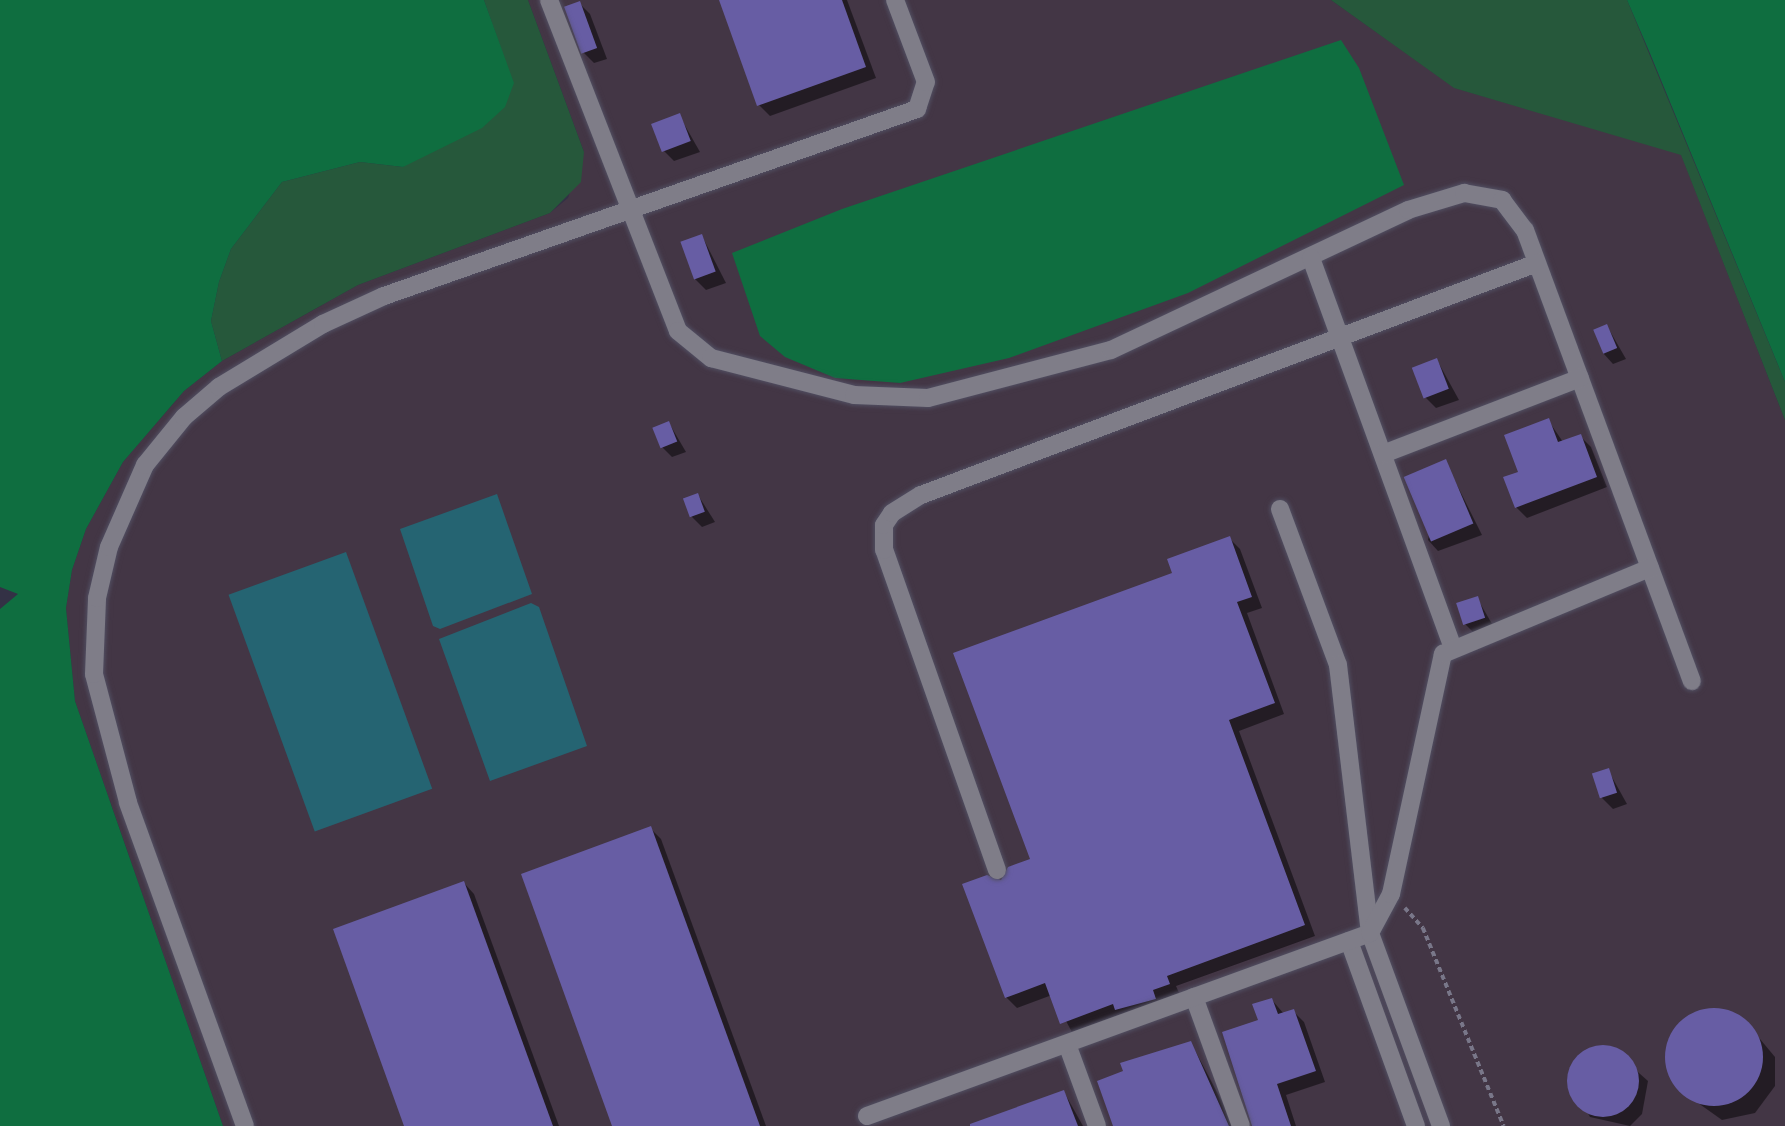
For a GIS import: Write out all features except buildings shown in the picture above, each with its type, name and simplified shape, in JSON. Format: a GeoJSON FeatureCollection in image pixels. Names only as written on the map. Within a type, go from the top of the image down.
{"type":"FeatureCollection","features":[{"type":"Feature","properties":{"kind":"lane"},"geometry":{"type":"LineString","coordinates":[[549,0],[666,313],[696,350],[818,387],[889,400],[928,398],[1111,350],[1436,200],[1487,193],[1513,209],[1537,263],[1692,681]]}},
{"type":"Feature","properties":{"kind":"lane"},"geometry":{"type":"LineString","coordinates":[[245,1126],[128,802],[94,674],[97,598],[125,506],[145,465],[184,417],[219,387],[323,324],[384,296],[630,213],[917,109],[926,82],[895,0]]}},
{"type":"Feature","properties":{"kind":"lane"},"geometry":{"type":"LineString","coordinates":[[1311,258],[1452,646]]}},
{"type":"Feature","properties":{"kind":"lane"},"geometry":{"type":"LineString","coordinates":[[998,870],[884,550],[887,520],[921,495],[1537,263]]}},
{"type":"Feature","properties":{"kind":"lane"},"geometry":{"type":"LineString","coordinates":[[1383,454],[1580,378]]}},
{"type":"Feature","properties":{"kind":"lane"},"geometry":{"type":"LineString","coordinates":[[1280,509],[1338,666],[1370,933],[1441,1126]]}},
{"type":"Feature","properties":{"kind":"lane"},"geometry":{"type":"LineString","coordinates":[[879,1118],[1067,1044],[1370,933],[1391,894],[1433,680],[1452,646],[1650,568]]}},
{"type":"Feature","properties":{"kind":"lane"},"geometry":{"type":"LineString","coordinates":[[1349,941],[1416,1126]]}},
{"type":"Feature","properties":{"kind":"lane"},"geometry":{"type":"LineString","coordinates":[[1194,997],[1241,1126]]}},
{"type":"Feature","properties":{"kind":"lane"},"geometry":{"type":"LineString","coordinates":[[1067,1044],[1097,1126]]}},
{"type":"Feature","properties":{"kind":"path"},"geometry":{"type":"LineString","coordinates":[[1391,894],[1423,928],[1504,1126]]}},
{"type":"Feature","properties":{"kind":"shaded area"},"geometry":{"type":"Polygon","coordinates":[[[484,0],[528,0],[584,152],[581,182],[550,213],[358,285],[222,361],[211,321],[219,282],[231,249],[282,182],[360,162],[403,167],[513,83],[484,0]]]}},
{"type":"Feature","properties":{"kind":"shaded area"},"geometry":{"type":"Polygon","coordinates":[[[528,0],[1331,0],[1455,88],[1681,154],[1785,420],[1785,1126],[223,1126],[75,701],[66,608],[72,570],[86,529],[123,462],[184,391],[222,361],[358,285],[550,213],[568,198],[584,152],[528,0]]]}},
{"type":"Feature","properties":{"kind":"shaded area"},"geometry":{"type":"Polygon","coordinates":[[[1331,0],[1627,0],[1785,382],[1785,420],[1681,155],[1454,88],[1331,0]]]}},
{"type":"Feature","properties":{"kind":"shaded area"},"geometry":{"type":"Polygon","coordinates":[[[497,494],[532,594],[440,629],[433,626],[400,529],[497,494]]]}},
{"type":"Feature","properties":{"kind":"shaded area"},"geometry":{"type":"Polygon","coordinates":[[[346,552],[432,789],[315,832],[229,595],[346,552]]]}},
{"type":"Feature","properties":{"kind":"shaded area"},"geometry":{"type":"Polygon","coordinates":[[[531,603],[539,607],[587,746],[490,781],[439,639],[531,603]]]}},
{"type":"Feature","properties":{"kind":"green space"},"geometry":{"type":"Polygon","coordinates":[[[0,0],[484,0],[514,83],[505,107],[482,128],[403,167],[360,162],[282,182],[231,249],[219,282],[211,321],[222,361],[184,391],[123,462],[86,529],[72,570],[66,608],[75,701],[223,1126],[0,1126],[0,609],[18,594],[0,587],[0,0]]]}},
{"type":"Feature","properties":{"kind":"green space"},"geometry":{"type":"Polygon","coordinates":[[[1627,0],[1785,0],[1785,382],[1649,51],[1627,0]]]}},
{"type":"Feature","properties":{"kind":"green space"},"geometry":{"type":"Polygon","coordinates":[[[1341,40],[1359,68],[1404,185],[1188,293],[1009,358],[900,383],[835,378],[785,357],[760,336],[732,253],[842,209],[1341,40]]]}}]}
